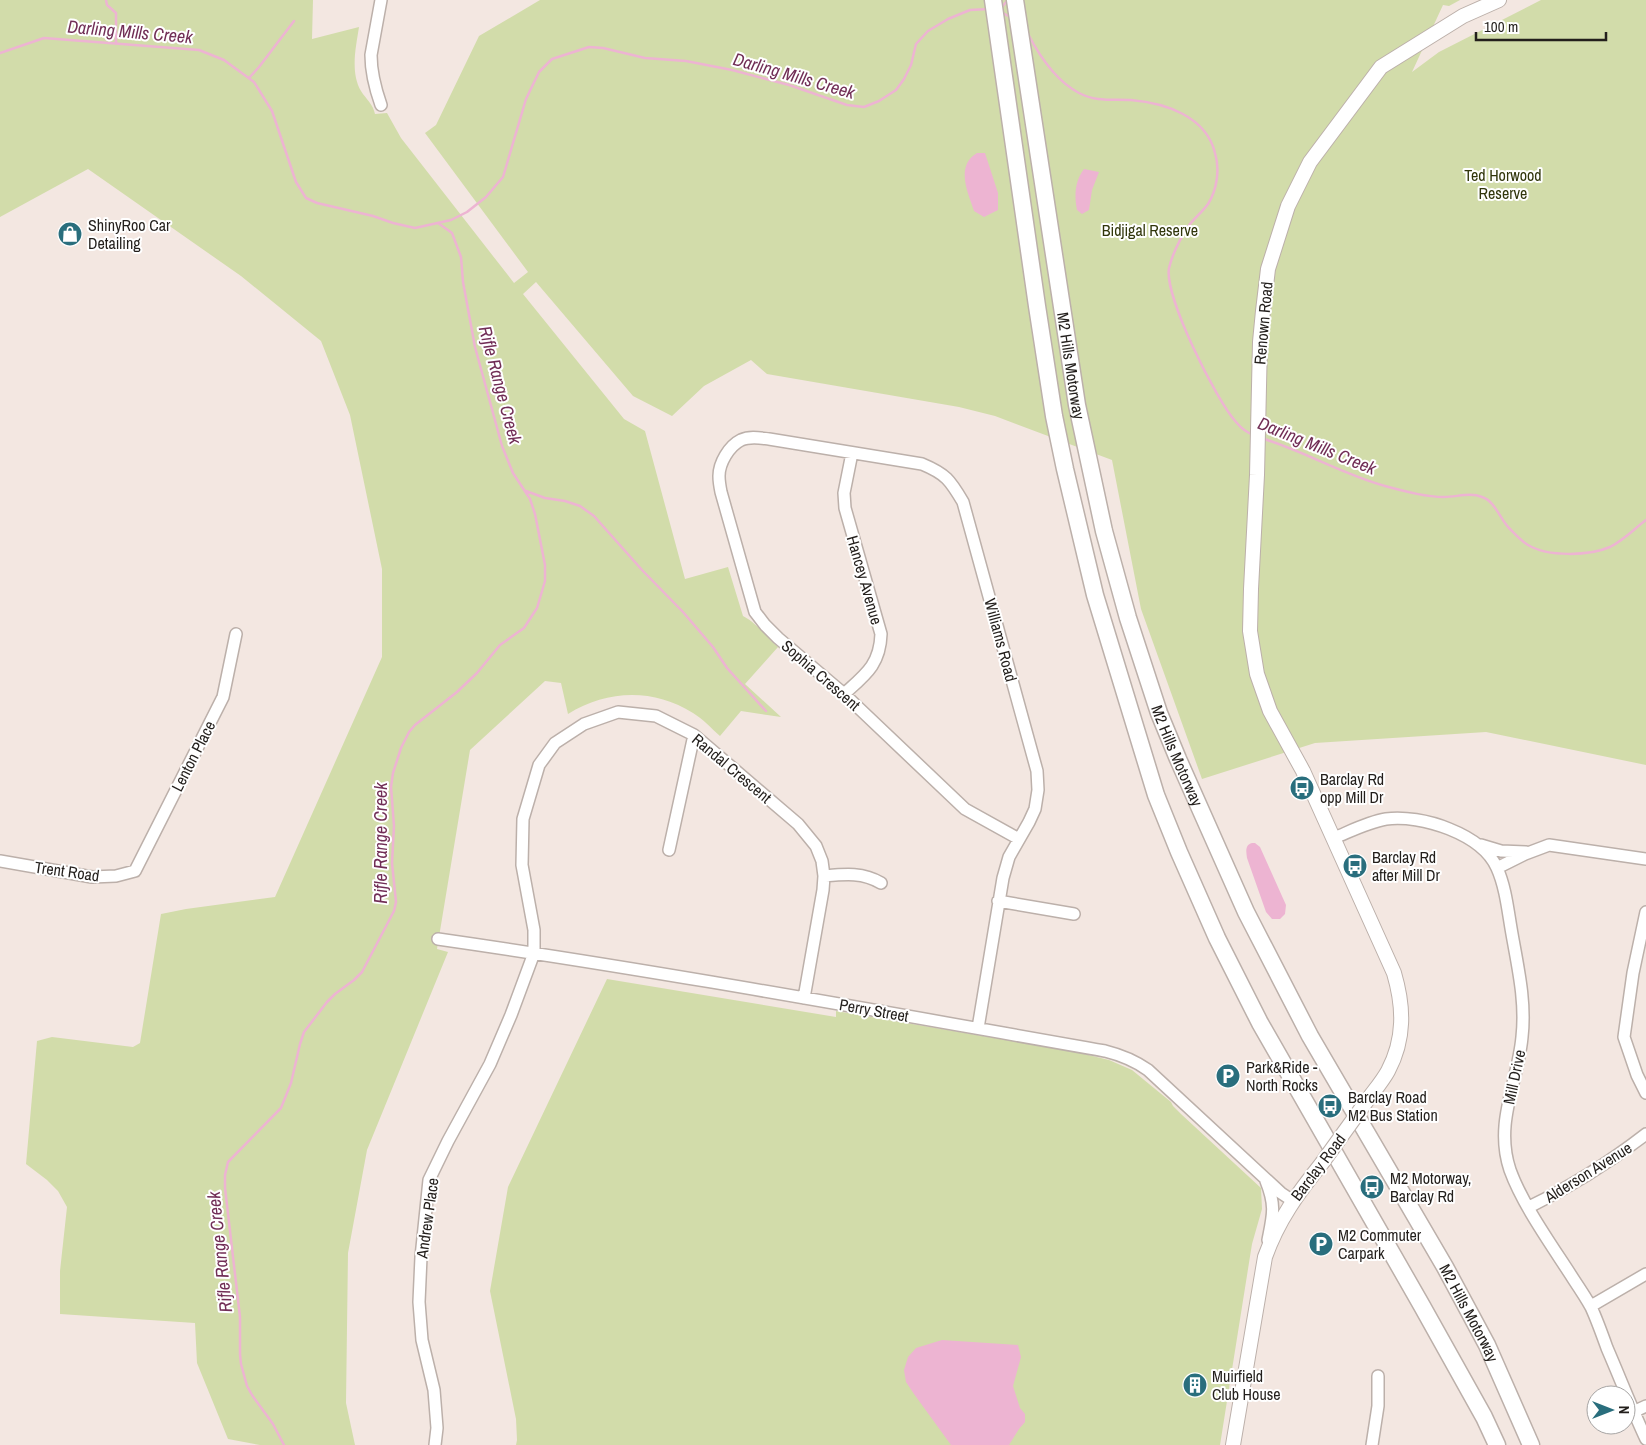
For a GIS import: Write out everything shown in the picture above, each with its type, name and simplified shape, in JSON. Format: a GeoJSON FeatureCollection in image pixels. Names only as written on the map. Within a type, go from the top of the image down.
{"type":"FeatureCollection","features":[{"type":"Feature","properties":{"kind":"highway","name":"M2 Hills Motorway"},"geometry":{"type":"LineString","coordinates":[[993,0],[1054,416],[1095,595],[1156,795],[1217,938],[1260,1023],[1422,1306],[1484,1417],[1497,1445]]}},
{"type":"Feature","properties":{"kind":"highway","name":"M2 Hills Motorway"},"geometry":{"type":"LineString","coordinates":[[1015,0],[1070,367],[1091,476],[1128,618],[1159,713],[1254,927],[1310,1036],[1445,1268],[1487,1345],[1531,1445]]}},
{"type":"Feature","properties":{"kind":"main road","name":"Renown Road"},"geometry":{"type":"LineString","coordinates":[[1286,740],[1270,711],[1257,674],[1250,630],[1257,475],[1260,342],[1268,269],[1288,206],[1310,162],[1381,67],[1463,16],[1499,0]]}},
{"type":"Feature","properties":{"kind":"main road","name":"Barclay Road"},"geometry":{"type":"LineString","coordinates":[[1233,1445],[1265,1257],[1278,1225],[1293,1201],[1386,1073],[1394,1058],[1401,1027],[1401,999],[1394,973],[1303,771],[1286,740]]}},
{"type":"Feature","properties":{"kind":"street"},"geometry":{"type":"LineString","coordinates":[[381,0],[371,64],[372,79],[381,105]]}},
{"type":"Feature","properties":{"kind":"street","name":"Williams Road"},"geometry":{"type":"LineString","coordinates":[[728,452],[741,440],[755,437],[922,464],[939,472],[952,484],[963,502],[1037,771],[1038,790],[1035,809],[1009,857],[1003,878],[978,1028]]}},
{"type":"Feature","properties":{"kind":"street","name":"Sophia Crescent"},"geometry":{"type":"LineString","coordinates":[[728,452],[720,466],[718,477],[755,612],[778,638],[844,694],[966,809],[1019,839]]}},
{"type":"Feature","properties":{"kind":"street","name":"Hancey Avenue"},"geometry":{"type":"LineString","coordinates":[[844,694],[868,672],[876,661],[880,648],[881,634],[845,508],[844,493],[852,453]]}},
{"type":"Feature","properties":{"kind":"street","name":"Lenton Place"},"geometry":{"type":"LineString","coordinates":[[135,871],[223,697],[236,634]]}},
{"type":"Feature","properties":{"kind":"street","name":"Randal Crescent"},"geometry":{"type":"LineString","coordinates":[[534,953],[534,930],[522,865],[523,818],[539,765],[554,743],[584,724],[618,712],[656,716],[694,735],[803,829],[816,846],[822,861],[823,890],[804,998]]}},
{"type":"Feature","properties":{"kind":"street"},"geometry":{"type":"LineString","coordinates":[[669,850],[694,735]]}},
{"type":"Feature","properties":{"kind":"street","name":"Mill Drive"},"geometry":{"type":"LineString","coordinates":[[1334,838],[1376,821],[1399,818],[1425,822],[1458,833],[1479,844],[1493,860],[1504,894],[1518,965],[1523,1006],[1520,1054],[1505,1118],[1505,1146],[1510,1170],[1529,1207],[1591,1306],[1622,1385]]}},
{"type":"Feature","properties":{"kind":"street"},"geometry":{"type":"LineString","coordinates":[[1479,844],[1501,851],[1530,852]]}},
{"type":"Feature","properties":{"kind":"street"},"geometry":{"type":"LineString","coordinates":[[1497,868],[1549,845],[1646,859]]}},
{"type":"Feature","properties":{"kind":"street","name":"Trent Road"},"geometry":{"type":"LineString","coordinates":[[0,861],[92,877],[116,876],[135,871]]}},
{"type":"Feature","properties":{"kind":"street"},"geometry":{"type":"LineString","coordinates":[[824,876],[856,874],[866,876],[881,883]]}},
{"type":"Feature","properties":{"kind":"street"},"geometry":{"type":"LineString","coordinates":[[998,901],[1074,914]]}},
{"type":"Feature","properties":{"kind":"street"},"geometry":{"type":"LineString","coordinates":[[1646,912],[1633,973],[1624,1037],[1637,1075],[1646,1093]]}},
{"type":"Feature","properties":{"kind":"street","name":"Perry Street"},"geometry":{"type":"LineString","coordinates":[[438,938],[804,998],[1105,1051],[1130,1059],[1148,1070],[1265,1179],[1293,1201]]}},
{"type":"Feature","properties":{"kind":"street","name":"Andrew Place"},"geometry":{"type":"LineString","coordinates":[[435,1445],[437,1428],[434,1390],[422,1340],[419,1302],[421,1257],[429,1180],[490,1064],[534,953]]}},
{"type":"Feature","properties":{"kind":"street","name":"Alderson Avenue"},"geometry":{"type":"LineString","coordinates":[[1529,1207],[1558,1193],[1622,1152],[1646,1134]]}},
{"type":"Feature","properties":{"kind":"street","name":"Perry Street"},"geometry":{"type":"LineString","coordinates":[[1265,1179],[1272,1195],[1274,1209],[1265,1257]]}},
{"type":"Feature","properties":{"kind":"street"},"geometry":{"type":"LineString","coordinates":[[1591,1306],[1646,1274]]}},
{"type":"Feature","properties":{"kind":"street"},"geometry":{"type":"LineString","coordinates":[[1372,1445],[1378,1406],[1378,1376]]}},
{"type":"Feature","properties":{"kind":"street","name":"Mill Drive"},"geometry":{"type":"LineString","coordinates":[[1636,1418],[1646,1439]]}},
{"type":"Feature","properties":{"kind":"green space","name":"Bidjigal Reserve"},"geometry":{"type":"Polygon","coordinates":[[[0,0],[313,0],[312,39],[359,27],[355,51],[355,68],[361,91],[371,104],[375,114],[387,113],[401,138],[514,283],[528,272],[425,133],[436,125],[479,36],[540,0],[1460,0],[1449,6],[1443,5],[1412,72],[1439,52],[1541,0],[1646,0],[1646,765],[1486,732],[1315,743],[1202,779],[1141,609],[1112,460],[995,416],[959,407],[767,374],[751,360],[704,386],[672,416],[633,396],[536,282],[523,294],[624,419],[645,431],[685,579],[728,567],[743,616],[757,626],[778,647],[745,684],[781,717],[741,711],[720,736],[704,721],[678,705],[662,699],[630,695],[598,700],[568,714],[561,683],[545,681],[470,750],[437,949],[448,952],[367,1150],[348,1253],[346,1403],[355,1445],[260,1445],[228,1439],[197,1363],[195,1323],[60,1314],[60,1271],[67,1207],[58,1191],[26,1164],[37,1041],[52,1037],[133,1047],[140,1043],[161,914],[275,897],[382,657],[382,569],[350,415],[321,341],[241,276],[88,169],[0,217],[0,0]]]}},
{"type":"Feature","properties":{"kind":"green space"},"geometry":{"type":"Polygon","coordinates":[[[607,979],[836,1017],[836,1011],[1076,1052],[1109,1060],[1132,1070],[1171,1102],[1181,1114],[1261,1188],[1262,1209],[1252,1244],[1220,1445],[516,1445],[516,1419],[490,1291],[508,1187],[607,979]]]}},
{"type":"Feature","properties":{"kind":"shaded area"},"geometry":{"type":"Polygon","coordinates":[[[977,153],[985,153],[998,193],[998,210],[984,217],[974,211],[965,180],[966,165],[970,158],[977,153]]]}},
{"type":"Feature","properties":{"kind":"shaded area"},"geometry":{"type":"Polygon","coordinates":[[[1084,169],[1099,172],[1092,190],[1089,210],[1082,214],[1077,210],[1076,194],[1077,183],[1084,169]]]}},
{"type":"Feature","properties":{"kind":"shaded area"},"geometry":{"type":"Polygon","coordinates":[[[1252,843],[1260,847],[1286,905],[1285,914],[1280,919],[1272,919],[1266,912],[1247,858],[1247,847],[1252,843]]]}},
{"type":"Feature","properties":{"kind":"shaded area"},"geometry":{"type":"Polygon","coordinates":[[[942,1340],[1018,1345],[1021,1357],[1013,1386],[1020,1408],[1025,1414],[1025,1422],[1009,1445],[951,1445],[906,1382],[904,1370],[908,1357],[916,1348],[942,1340]]]}},
{"type":"Feature","properties":{"kind":"waterway"},"geometry":{"type":"LineString","coordinates":[[106,0],[107,5],[116,13],[116,44]]}},
{"type":"Feature","properties":{"kind":"waterway"},"geometry":{"type":"LineString","coordinates":[[1001,8],[1008,0]]}},
{"type":"Feature","properties":{"kind":"waterway","name":"Darling Mills Creek"},"geometry":{"type":"LineString","coordinates":[[0,53],[44,38],[199,50],[224,60],[254,82],[272,111],[296,182],[306,198],[317,203],[415,228],[451,220],[467,212],[486,197],[503,177],[526,99],[539,72],[552,59],[589,47],[603,48],[645,58],[686,61],[732,70],[789,85],[847,105],[864,107],[879,101],[896,90],[911,65],[916,44],[928,31],[948,19],[970,10],[989,9]]}},
{"type":"Feature","properties":{"kind":"waterway","name":"Darling Mills Creek"},"geometry":{"type":"LineString","coordinates":[[1001,12],[1012,18]]}},
{"type":"Feature","properties":{"kind":"waterway"},"geometry":{"type":"LineString","coordinates":[[249,78],[294,21]]}},
{"type":"Feature","properties":{"kind":"waterway","name":"Darling Mills Creek"},"geometry":{"type":"LineString","coordinates":[[1028,34],[1049,68],[1063,82],[1079,93],[1098,99],[1131,100],[1170,108],[1193,121],[1210,140],[1217,159],[1215,186],[1208,204],[1183,234],[1169,268],[1170,282],[1183,323],[1216,393],[1238,424],[1254,435]]}},
{"type":"Feature","properties":{"kind":"waterway","name":"Rifle Range Creek"},"geometry":{"type":"LineString","coordinates":[[284,1445],[273,1424],[247,1386],[241,1364],[240,1317],[225,1188],[228,1162],[281,1108],[291,1083],[304,1032],[327,1002],[362,972],[394,911],[396,902],[392,863],[394,826],[391,787],[393,773],[401,748],[409,732],[477,673],[500,645],[524,628],[537,608],[545,581],[545,565],[535,514],[530,499],[513,473],[502,446],[475,347],[463,282],[461,257],[452,233],[438,223]]}},
{"type":"Feature","properties":{"kind":"waterway","name":"Darling Mills Creek"},"geometry":{"type":"LineString","coordinates":[[1261,438],[1385,486],[1429,496],[1473,495],[1482,497],[1490,502],[1520,539],[1528,545],[1546,552],[1569,554],[1601,550],[1620,541],[1646,520]]}},
{"type":"Feature","properties":{"kind":"waterway"},"geometry":{"type":"LineString","coordinates":[[526,491],[545,498],[565,501],[580,506],[594,516],[642,570],[683,612],[713,647],[727,668],[766,711]]}},
{"type":"Feature","properties":{"kind":"place","name":"ShinyRoo Car Detailing"},"geometry":{"type":"Point","coordinates":[70,234]}},
{"type":"Feature","properties":{"kind":"place","name":"Barclay Rd opp Mill Dr"},"geometry":{"type":"Point","coordinates":[1302,788]}},
{"type":"Feature","properties":{"kind":"place","name":"Barclay Rd after Mill Dr"},"geometry":{"type":"Point","coordinates":[1355,866]}},
{"type":"Feature","properties":{"kind":"place","name":"Park&Ride - North Rocks"},"geometry":{"type":"Point","coordinates":[1228,1076]}},
{"type":"Feature","properties":{"kind":"place","name":"Barclay Road M2 Bus Station"},"geometry":{"type":"Point","coordinates":[1330,1106]}},
{"type":"Feature","properties":{"kind":"place","name":"M2 Motorway, Barclay Rd"},"geometry":{"type":"Point","coordinates":[1372,1187]}},
{"type":"Feature","properties":{"kind":"place","name":"M2 Commuter Carpark"},"geometry":{"type":"Point","coordinates":[1321,1244]}},
{"type":"Feature","properties":{"kind":"place","name":"Muirfield Club House"},"geometry":{"type":"Point","coordinates":[1195,1385]}},
{"type":"Feature","properties":{"kind":"park label","name":"Ted Horwood Reserve"},"geometry":{"type":"Point","coordinates":[1503,184]}}]}
